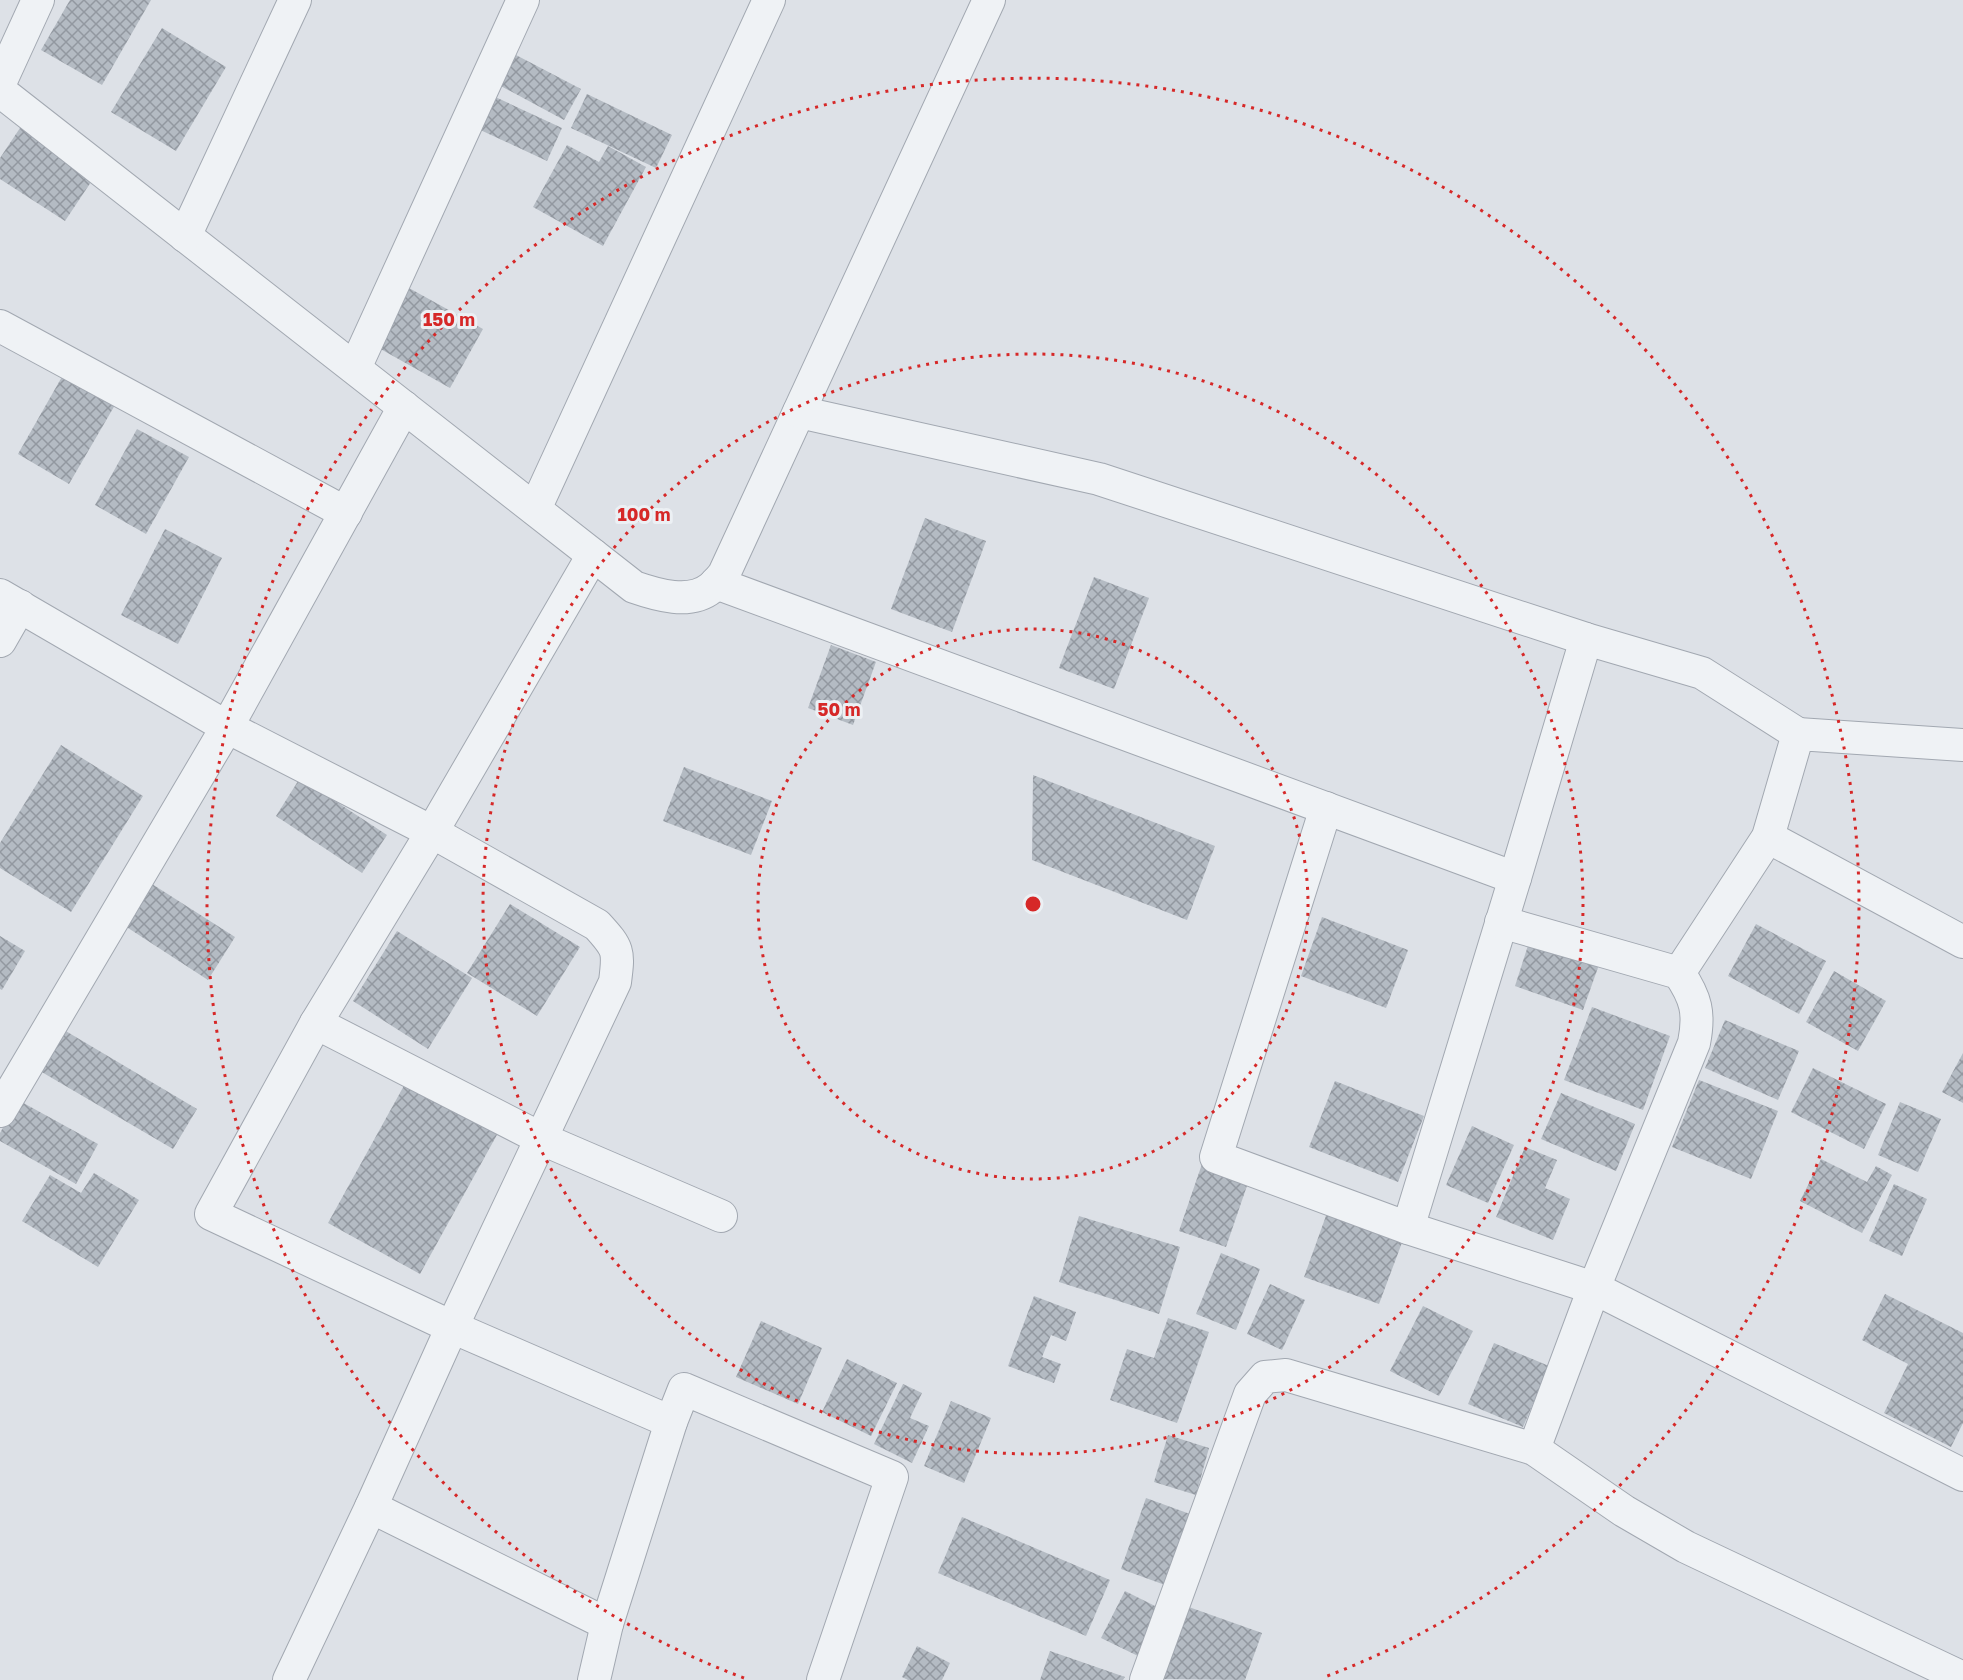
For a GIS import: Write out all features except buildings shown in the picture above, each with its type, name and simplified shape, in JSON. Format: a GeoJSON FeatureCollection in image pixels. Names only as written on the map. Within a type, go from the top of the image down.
{"type":"FeatureCollection","features":[{"type":"Feature","properties":{"kind":"street"},"geometry":{"type":"LineString","coordinates":[[0,83],[38,0]]}},
{"type":"Feature","properties":{"kind":"street"},"geometry":{"type":"LineString","coordinates":[[185,236],[295,0]]}},
{"type":"Feature","properties":{"kind":"street"},"geometry":{"type":"LineString","coordinates":[[355,368],[523,0]]}},
{"type":"Feature","properties":{"kind":"street"},"geometry":{"type":"LineString","coordinates":[[535,509],[770,0]]}},
{"type":"Feature","properties":{"kind":"street"},"geometry":{"type":"LineString","coordinates":[[0,91],[634,587],[662,596],[689,597],[709,590],[724,574],[989,0]]}},
{"type":"Feature","properties":{"kind":"street"},"geometry":{"type":"LineString","coordinates":[[0,326],[346,513]]}},
{"type":"Feature","properties":{"kind":"street"},"geometry":{"type":"LineString","coordinates":[[0,1111],[227,727],[404,407]]}},
{"type":"Feature","properties":{"kind":"street"},"geometry":{"type":"LineString","coordinates":[[799,412],[1099,479],[1586,639],[1702,672],[1798,735],[1963,745]]}},
{"type":"Feature","properties":{"kind":"street"},"geometry":{"type":"LineString","coordinates":[[593,555],[432,832],[316,1023],[211,1214],[452,1327],[671,1422]]}},
{"type":"Feature","properties":{"kind":"street"},"geometry":{"type":"LineString","coordinates":[[716,583],[1515,878]]}},
{"type":"Feature","properties":{"kind":"street"},"geometry":{"type":"LineString","coordinates":[[0,640],[10,600],[227,727],[432,832],[597,925],[612,942],[618,958],[615,982],[289,1680]]}},
{"type":"Feature","properties":{"kind":"street"},"geometry":{"type":"LineString","coordinates":[[1408,1228],[1586,639]]}},
{"type":"Feature","properties":{"kind":"street"},"geometry":{"type":"LineString","coordinates":[[1679,973],[1768,837],[1798,735]]}},
{"type":"Feature","properties":{"kind":"street"},"geometry":{"type":"LineString","coordinates":[[1326,808],[1216,1157],[1408,1228],[1594,1288],[1963,1475]]}},
{"type":"Feature","properties":{"kind":"street"},"geometry":{"type":"LineString","coordinates":[[1768,837],[1963,942]]}},
{"type":"Feature","properties":{"kind":"street"},"geometry":{"type":"LineString","coordinates":[[1501,922],[1679,973],[1691,990],[1698,1020],[1694,1043],[1594,1288],[1534,1449]]}},
{"type":"Feature","properties":{"kind":"street"},"geometry":{"type":"LineString","coordinates":[[316,1023],[542,1139],[721,1216]]}},
{"type":"Feature","properties":{"kind":"street"},"geometry":{"type":"LineString","coordinates":[[1146,1680],[1250,1394],[1265,1377],[1286,1375],[1534,1449],[1624,1511],[1686,1547],[1963,1678]]}},
{"type":"Feature","properties":{"kind":"street"},"geometry":{"type":"LineString","coordinates":[[594,1680],[607,1624],[671,1422],[684,1389],[892,1477],[824,1680]]}},
{"type":"Feature","properties":{"kind":"street"},"geometry":{"type":"LineString","coordinates":[[371,1507],[607,1624]]}}]}
